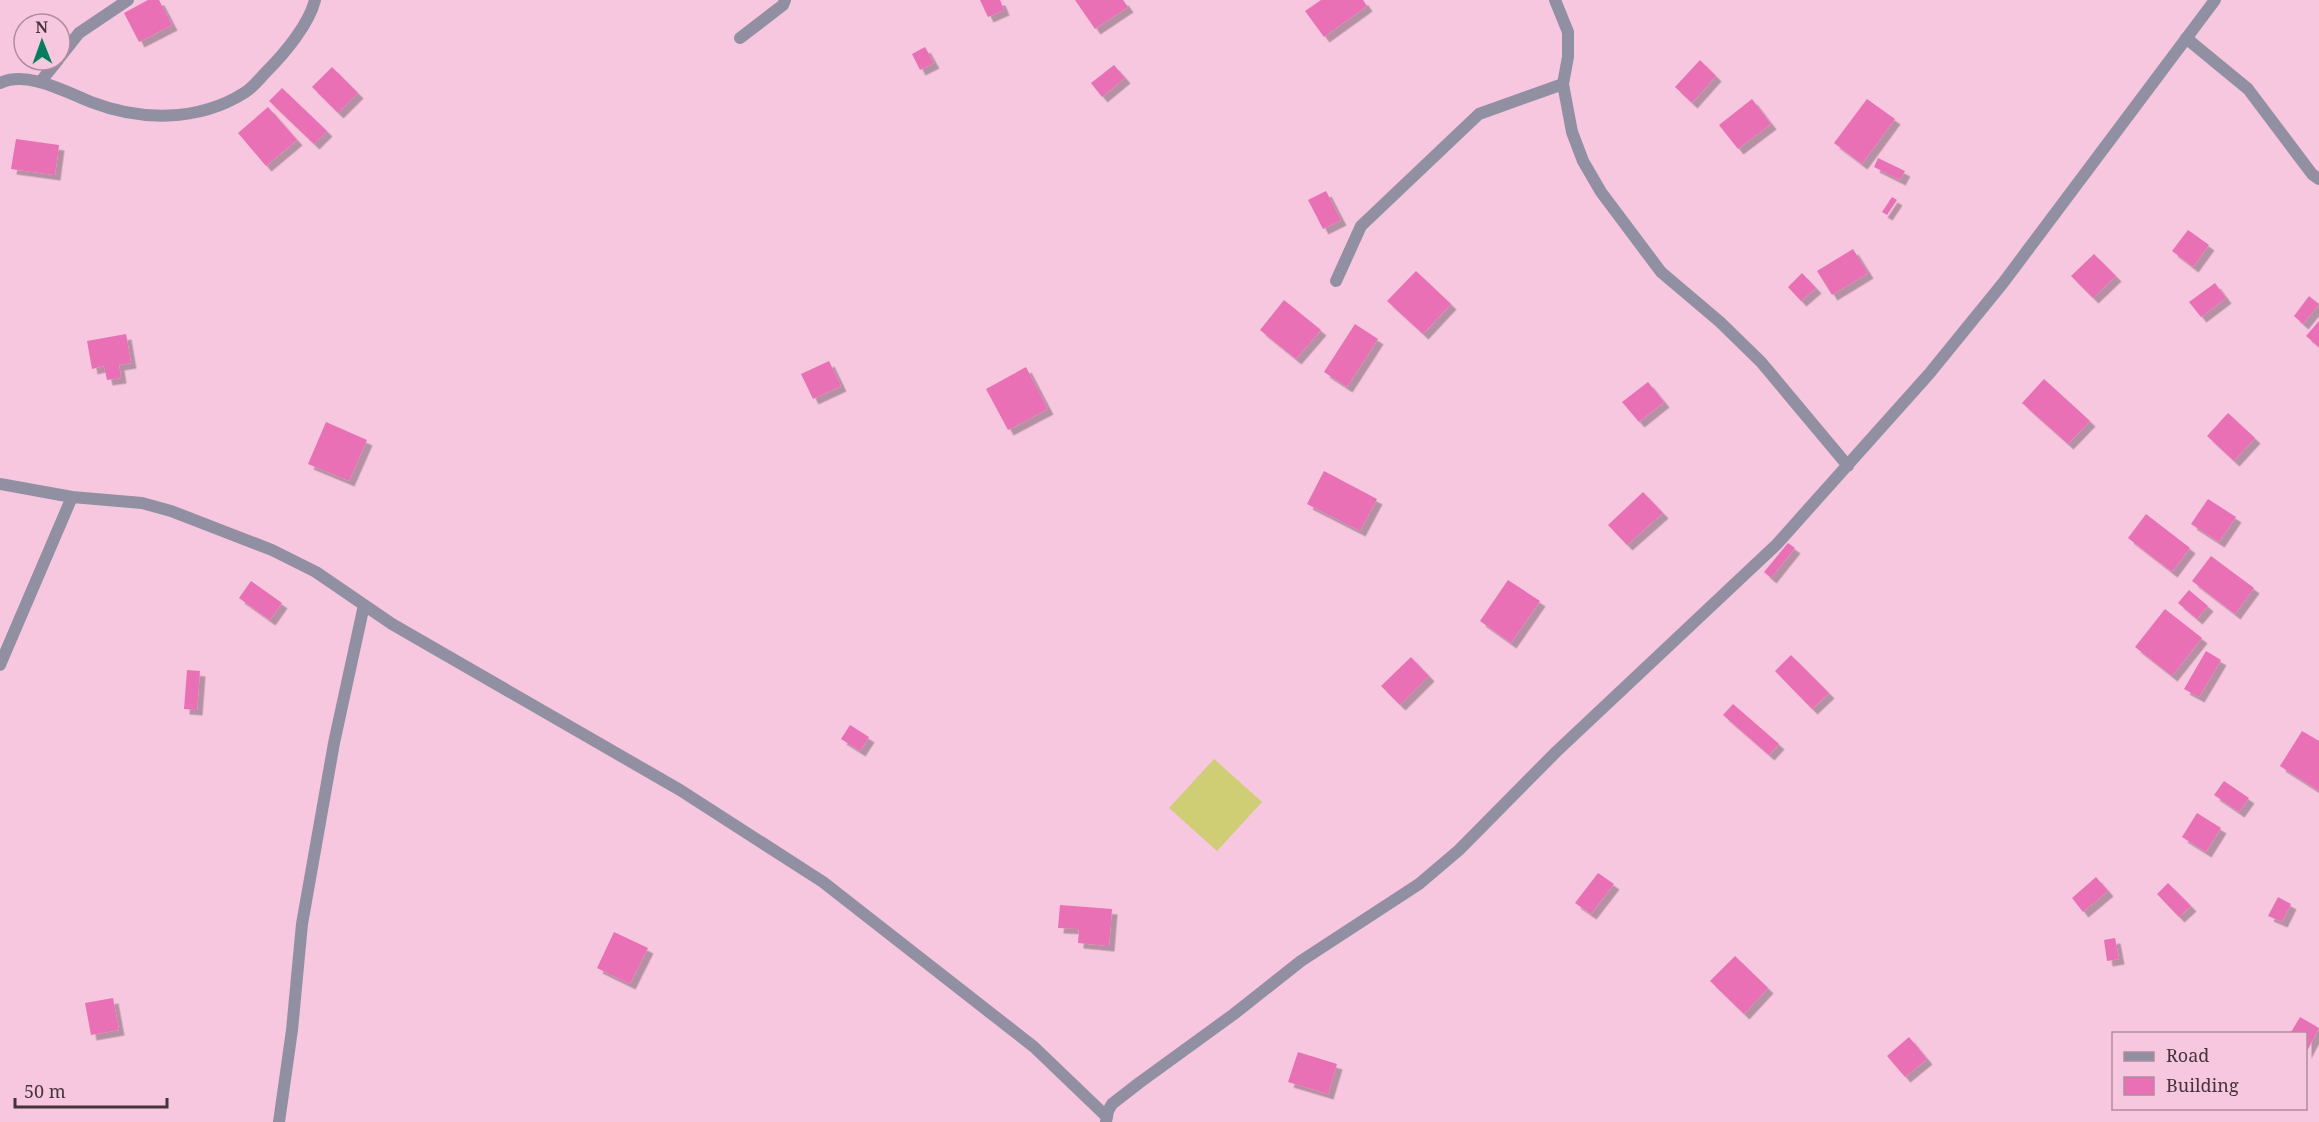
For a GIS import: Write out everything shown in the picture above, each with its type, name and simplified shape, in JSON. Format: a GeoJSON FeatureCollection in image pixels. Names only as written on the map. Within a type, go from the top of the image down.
{"type":"FeatureCollection","features":[{"type":"Feature","properties":{"kind":"street"},"geometry":{"type":"LineString","coordinates":[[72,42],[79,33],[128,0]]}},
{"type":"Feature","properties":{"kind":"street"},"geometry":{"type":"LineString","coordinates":[[0,82],[7,79],[41,81],[93,103],[134,114],[170,116],[205,110],[245,93],[289,49],[315,0]]}},
{"type":"Feature","properties":{"kind":"street"},"geometry":{"type":"LineString","coordinates":[[740,38],[783,5],[785,0]]}},
{"type":"Feature","properties":{"kind":"street"},"geometry":{"type":"LineString","coordinates":[[1555,0],[1568,32],[1568,57],[1563,84],[1572,132],[1583,161],[1601,192],[1661,272],[1720,322],[1761,362],[1848,466]]}},
{"type":"Feature","properties":{"kind":"street"},"geometry":{"type":"LineString","coordinates":[[0,484],[72,496],[142,503],[210,525],[272,550],[316,572],[392,624],[680,790],[823,882],[1034,1047],[1106,1119],[1112,1104],[1234,1014],[1301,961],[1419,884],[1459,850],[1556,752],[1777,544],[1929,374],[2003,283],[2215,0]]}},
{"type":"Feature","properties":{"kind":"street"},"geometry":{"type":"LineString","coordinates":[[2186,38],[2247,89],[2312,174],[2319,179]]}},
{"type":"Feature","properties":{"kind":"street"},"geometry":{"type":"LineString","coordinates":[[41,81],[48,72]]}},
{"type":"Feature","properties":{"kind":"street"},"geometry":{"type":"LineString","coordinates":[[1336,281],[1361,226],[1479,114],[1563,84]]}},
{"type":"Feature","properties":{"kind":"street"},"geometry":{"type":"LineString","coordinates":[[0,665],[72,496]]}},
{"type":"Feature","properties":{"kind":"street"},"geometry":{"type":"LineString","coordinates":[[279,1122],[292,1030],[302,924],[334,743],[364,605]]}},
{"type":"Feature","properties":{"kind":"shaded area"},"geometry":{"type":"Polygon","coordinates":[[[1214,759],[1262,802],[1217,851],[1169,808],[1214,759]]]}},
{"type":"Feature","properties":{"kind":"building"},"geometry":{"type":"Polygon","coordinates":[[[148,0],[159,0],[172,25],[139,42],[124,13],[148,0]]]}},
{"type":"Feature","properties":{"kind":"building"},"geometry":{"type":"Polygon","coordinates":[[[980,0],[1000,0],[1004,10],[988,17],[980,0]]]}},
{"type":"Feature","properties":{"kind":"building"},"geometry":{"type":"Polygon","coordinates":[[[1075,0],[1123,0],[1128,7],[1095,29],[1075,0]]]}},
{"type":"Feature","properties":{"kind":"building"},"geometry":{"type":"Polygon","coordinates":[[[1321,0],[1363,0],[1367,6],[1324,37],[1305,11],[1321,0]]]}},
{"type":"Feature","properties":{"kind":"building"},"geometry":{"type":"Polygon","coordinates":[[[925,47],[934,63],[920,70],[912,54],[925,47]]]}},
{"type":"Feature","properties":{"kind":"building"},"geometry":{"type":"Polygon","coordinates":[[[1700,60],[1716,76],[1692,103],[1675,87],[1700,60]]]}},
{"type":"Feature","properties":{"kind":"building"},"geometry":{"type":"Polygon","coordinates":[[[1114,65],[1125,78],[1102,97],[1091,83],[1114,65]]]}},
{"type":"Feature","properties":{"kind":"building"},"geometry":{"type":"Polygon","coordinates":[[[332,67],[358,93],[338,113],[312,87],[332,67]]]}},
{"type":"Feature","properties":{"kind":"building"},"geometry":{"type":"Polygon","coordinates":[[[282,88],[327,131],[314,144],[269,101],[282,88]]]}},
{"type":"Feature","properties":{"kind":"building"},"geometry":{"type":"Polygon","coordinates":[[[1752,99],[1771,124],[1738,149],[1719,125],[1752,99]]]}},
{"type":"Feature","properties":{"kind":"building"},"geometry":{"type":"Polygon","coordinates":[[[1867,99],[1895,119],[1862,164],[1834,143],[1867,99]]]}},
{"type":"Feature","properties":{"kind":"building"},"geometry":{"type":"Polygon","coordinates":[[[268,107],[297,140],[266,166],[238,133],[268,107]]]}},
{"type":"Feature","properties":{"kind":"building"},"geometry":{"type":"Polygon","coordinates":[[[16,139],[59,145],[55,175],[11,169],[16,139]]]}},
{"type":"Feature","properties":{"kind":"building"},"geometry":{"type":"Polygon","coordinates":[[[1878,158],[1905,171],[1900,180],[1874,167],[1878,158]]]}},
{"type":"Feature","properties":{"kind":"building"},"geometry":{"type":"Polygon","coordinates":[[[1326,191],[1341,220],[1323,229],[1308,200],[1326,191]]]}},
{"type":"Feature","properties":{"kind":"building"},"geometry":{"type":"Polygon","coordinates":[[[1892,197],[1897,200],[1887,215],[1882,212],[1892,197]]]}},
{"type":"Feature","properties":{"kind":"building"},"geometry":{"type":"Polygon","coordinates":[[[2188,230],[2209,245],[2193,267],[2172,251],[2188,230]]]}},
{"type":"Feature","properties":{"kind":"building"},"geometry":{"type":"Polygon","coordinates":[[[1853,249],[1868,273],[1832,295],[1817,271],[1853,249]]]}},
{"type":"Feature","properties":{"kind":"building"},"geometry":{"type":"Polygon","coordinates":[[[2094,254],[2116,276],[2093,298],[2071,276],[2094,254]]]}},
{"type":"Feature","properties":{"kind":"building"},"geometry":{"type":"Polygon","coordinates":[[[1416,271],[1451,304],[1423,334],[1387,301],[1416,271]]]}},
{"type":"Feature","properties":{"kind":"building"},"geometry":{"type":"Polygon","coordinates":[[[1802,273],[1816,288],[1801,301],[1788,287],[1802,273]]]}},
{"type":"Feature","properties":{"kind":"building"},"geometry":{"type":"Polygon","coordinates":[[[2215,283],[2226,298],[2201,317],[2189,302],[2215,283]]]}},
{"type":"Feature","properties":{"kind":"building"},"geometry":{"type":"Polygon","coordinates":[[[2309,296],[2319,304],[2303,324],[2294,316],[2309,296]]]}},
{"type":"Feature","properties":{"kind":"building"},"geometry":{"type":"Polygon","coordinates":[[[1284,300],[1321,330],[1296,359],[1260,330],[1284,300]]]}},
{"type":"Feature","properties":{"kind":"building"},"geometry":{"type":"Polygon","coordinates":[[[2319,321],[2319,347],[2306,336],[2319,321]]]}},
{"type":"Feature","properties":{"kind":"building"},"geometry":{"type":"Polygon","coordinates":[[[1355,324],[1378,339],[1347,387],[1324,372],[1355,324]]]}},
{"type":"Feature","properties":{"kind":"building"},"geometry":{"type":"Polygon","coordinates":[[[126,334],[131,363],[119,365],[121,378],[107,380],[104,366],[92,369],[87,341],[126,334]]]}},
{"type":"Feature","properties":{"kind":"building"},"geometry":{"type":"Polygon","coordinates":[[[829,361],[841,386],[813,399],[801,374],[829,361]]]}},
{"type":"Feature","properties":{"kind":"building"},"geometry":{"type":"Polygon","coordinates":[[[1026,367],[1048,409],[1008,430],[986,389],[1026,367]]]}},
{"type":"Feature","properties":{"kind":"building"},"geometry":{"type":"Polygon","coordinates":[[[2044,379],[2090,421],[2068,444],[2022,403],[2044,379]]]}},
{"type":"Feature","properties":{"kind":"building"},"geometry":{"type":"Polygon","coordinates":[[[1648,382],[1664,402],[1639,422],[1622,402],[1648,382]]]}},
{"type":"Feature","properties":{"kind":"building"},"geometry":{"type":"Polygon","coordinates":[[[2228,413],[2255,438],[2234,461],[2207,436],[2228,413]]]}},
{"type":"Feature","properties":{"kind":"building"},"geometry":{"type":"Polygon","coordinates":[[[326,422],[367,440],[349,481],[308,464],[326,422]]]}},
{"type":"Feature","properties":{"kind":"building"},"geometry":{"type":"Polygon","coordinates":[[[1324,471],[1377,499],[1360,531],[1307,504],[1324,471]]]}},
{"type":"Feature","properties":{"kind":"building"},"geometry":{"type":"Polygon","coordinates":[[[1643,492],[1663,513],[1627,545],[1608,525],[1643,492]]]}},
{"type":"Feature","properties":{"kind":"building"},"geometry":{"type":"Polygon","coordinates":[[[2208,499],[2236,517],[2219,542],[2191,524],[2208,499]]]}},
{"type":"Feature","properties":{"kind":"building"},"geometry":{"type":"Polygon","coordinates":[[[2146,514],[2190,548],[2172,572],[2128,538],[2146,514]]]}},
{"type":"Feature","properties":{"kind":"building"},"geometry":{"type":"Polygon","coordinates":[[[1788,543],[1795,548],[1771,578],[1764,572],[1788,543]]]}},
{"type":"Feature","properties":{"kind":"building"},"geometry":{"type":"Polygon","coordinates":[[[2211,556],[2254,588],[2235,614],[2192,581],[2211,556]]]}},
{"type":"Feature","properties":{"kind":"building"},"geometry":{"type":"Polygon","coordinates":[[[1508,580],[1540,601],[1511,643],[1480,621],[1508,580]]]}},
{"type":"Feature","properties":{"kind":"building"},"geometry":{"type":"Polygon","coordinates":[[[251,581],[282,603],[270,620],[239,598],[251,581]]]}},
{"type":"Feature","properties":{"kind":"building"},"geometry":{"type":"Polygon","coordinates":[[[2189,590],[2208,606],[2197,619],[2178,603],[2189,590]]]}},
{"type":"Feature","properties":{"kind":"building"},"geometry":{"type":"Polygon","coordinates":[[[2165,609],[2202,638],[2172,676],[2135,647],[2165,609]]]}},
{"type":"Feature","properties":{"kind":"building"},"geometry":{"type":"Polygon","coordinates":[[[2206,651],[2221,660],[2199,697],[2184,689],[2206,651]]]}},
{"type":"Feature","properties":{"kind":"building"},"geometry":{"type":"Polygon","coordinates":[[[1791,655],[1829,693],[1812,709],[1775,671],[1791,655]]]}},
{"type":"Feature","properties":{"kind":"building"},"geometry":{"type":"Polygon","coordinates":[[[1411,657],[1429,676],[1400,705],[1381,686],[1411,657]]]}},
{"type":"Feature","properties":{"kind":"building"},"geometry":{"type":"Polygon","coordinates":[[[187,670],[200,671],[197,710],[184,709],[187,670]]]}},
{"type":"Feature","properties":{"kind":"building"},"geometry":{"type":"Polygon","coordinates":[[[1733,704],[1779,744],[1769,755],[1723,715],[1733,704]]]}},
{"type":"Feature","properties":{"kind":"building"},"geometry":{"type":"Polygon","coordinates":[[[850,725],[869,737],[860,751],[841,739],[850,725]]]}},
{"type":"Feature","properties":{"kind":"building"},"geometry":{"type":"Polygon","coordinates":[[[2302,731],[2319,741],[2319,791],[2280,766],[2302,731]]]}},
{"type":"Feature","properties":{"kind":"building"},"geometry":{"type":"Polygon","coordinates":[[[2224,781],[2249,798],[2239,812],[2214,795],[2224,781]]]}},
{"type":"Feature","properties":{"kind":"building"},"geometry":{"type":"Polygon","coordinates":[[[2197,813],[2221,828],[2206,852],[2182,837],[2197,813]]]}},
{"type":"Feature","properties":{"kind":"building"},"geometry":{"type":"Polygon","coordinates":[[[1598,873],[1614,884],[1591,914],[1575,903],[1598,873]]]}},
{"type":"Feature","properties":{"kind":"building"},"geometry":{"type":"Polygon","coordinates":[[[2096,877],[2108,891],[2083,912],[2072,898],[2096,877]]]}},
{"type":"Feature","properties":{"kind":"building"},"geometry":{"type":"Polygon","coordinates":[[[2168,883],[2191,906],[2179,917],[2157,894],[2168,883]]]}},
{"type":"Feature","properties":{"kind":"building"},"geometry":{"type":"Polygon","coordinates":[[[2278,897],[2291,904],[2282,922],[2268,916],[2278,897]]]}},
{"type":"Feature","properties":{"kind":"building"},"geometry":{"type":"Polygon","coordinates":[[[1060,905],[1112,909],[1109,946],[1078,943],[1079,929],[1058,928],[1060,905]]]}},
{"type":"Feature","properties":{"kind":"building"},"geometry":{"type":"Polygon","coordinates":[[[614,932],[648,948],[630,984],[597,968],[614,932]]]}},
{"type":"Feature","properties":{"kind":"building"},"geometry":{"type":"Polygon","coordinates":[[[2115,938],[2119,959],[2107,961],[2104,940],[2115,938]]]}},
{"type":"Feature","properties":{"kind":"building"},"geometry":{"type":"Polygon","coordinates":[[[1735,956],[1768,988],[1744,1014],[1710,981],[1735,956]]]}},
{"type":"Feature","properties":{"kind":"building"},"geometry":{"type":"Polygon","coordinates":[[[113,998],[119,1030],[91,1035],[85,1003],[113,998]]]}},
{"type":"Feature","properties":{"kind":"building"},"geometry":{"type":"Polygon","coordinates":[[[2300,1017],[2319,1028],[2307,1051],[2307,1032],[2291,1032],[2300,1017]]]}},
{"type":"Feature","properties":{"kind":"building"},"geometry":{"type":"Polygon","coordinates":[[[1909,1037],[1927,1059],[1905,1077],[1887,1056],[1909,1037]]]}},
{"type":"Feature","properties":{"kind":"building"},"geometry":{"type":"Polygon","coordinates":[[[1298,1052],[1337,1064],[1328,1094],[1288,1082],[1298,1052]]]}}]}
